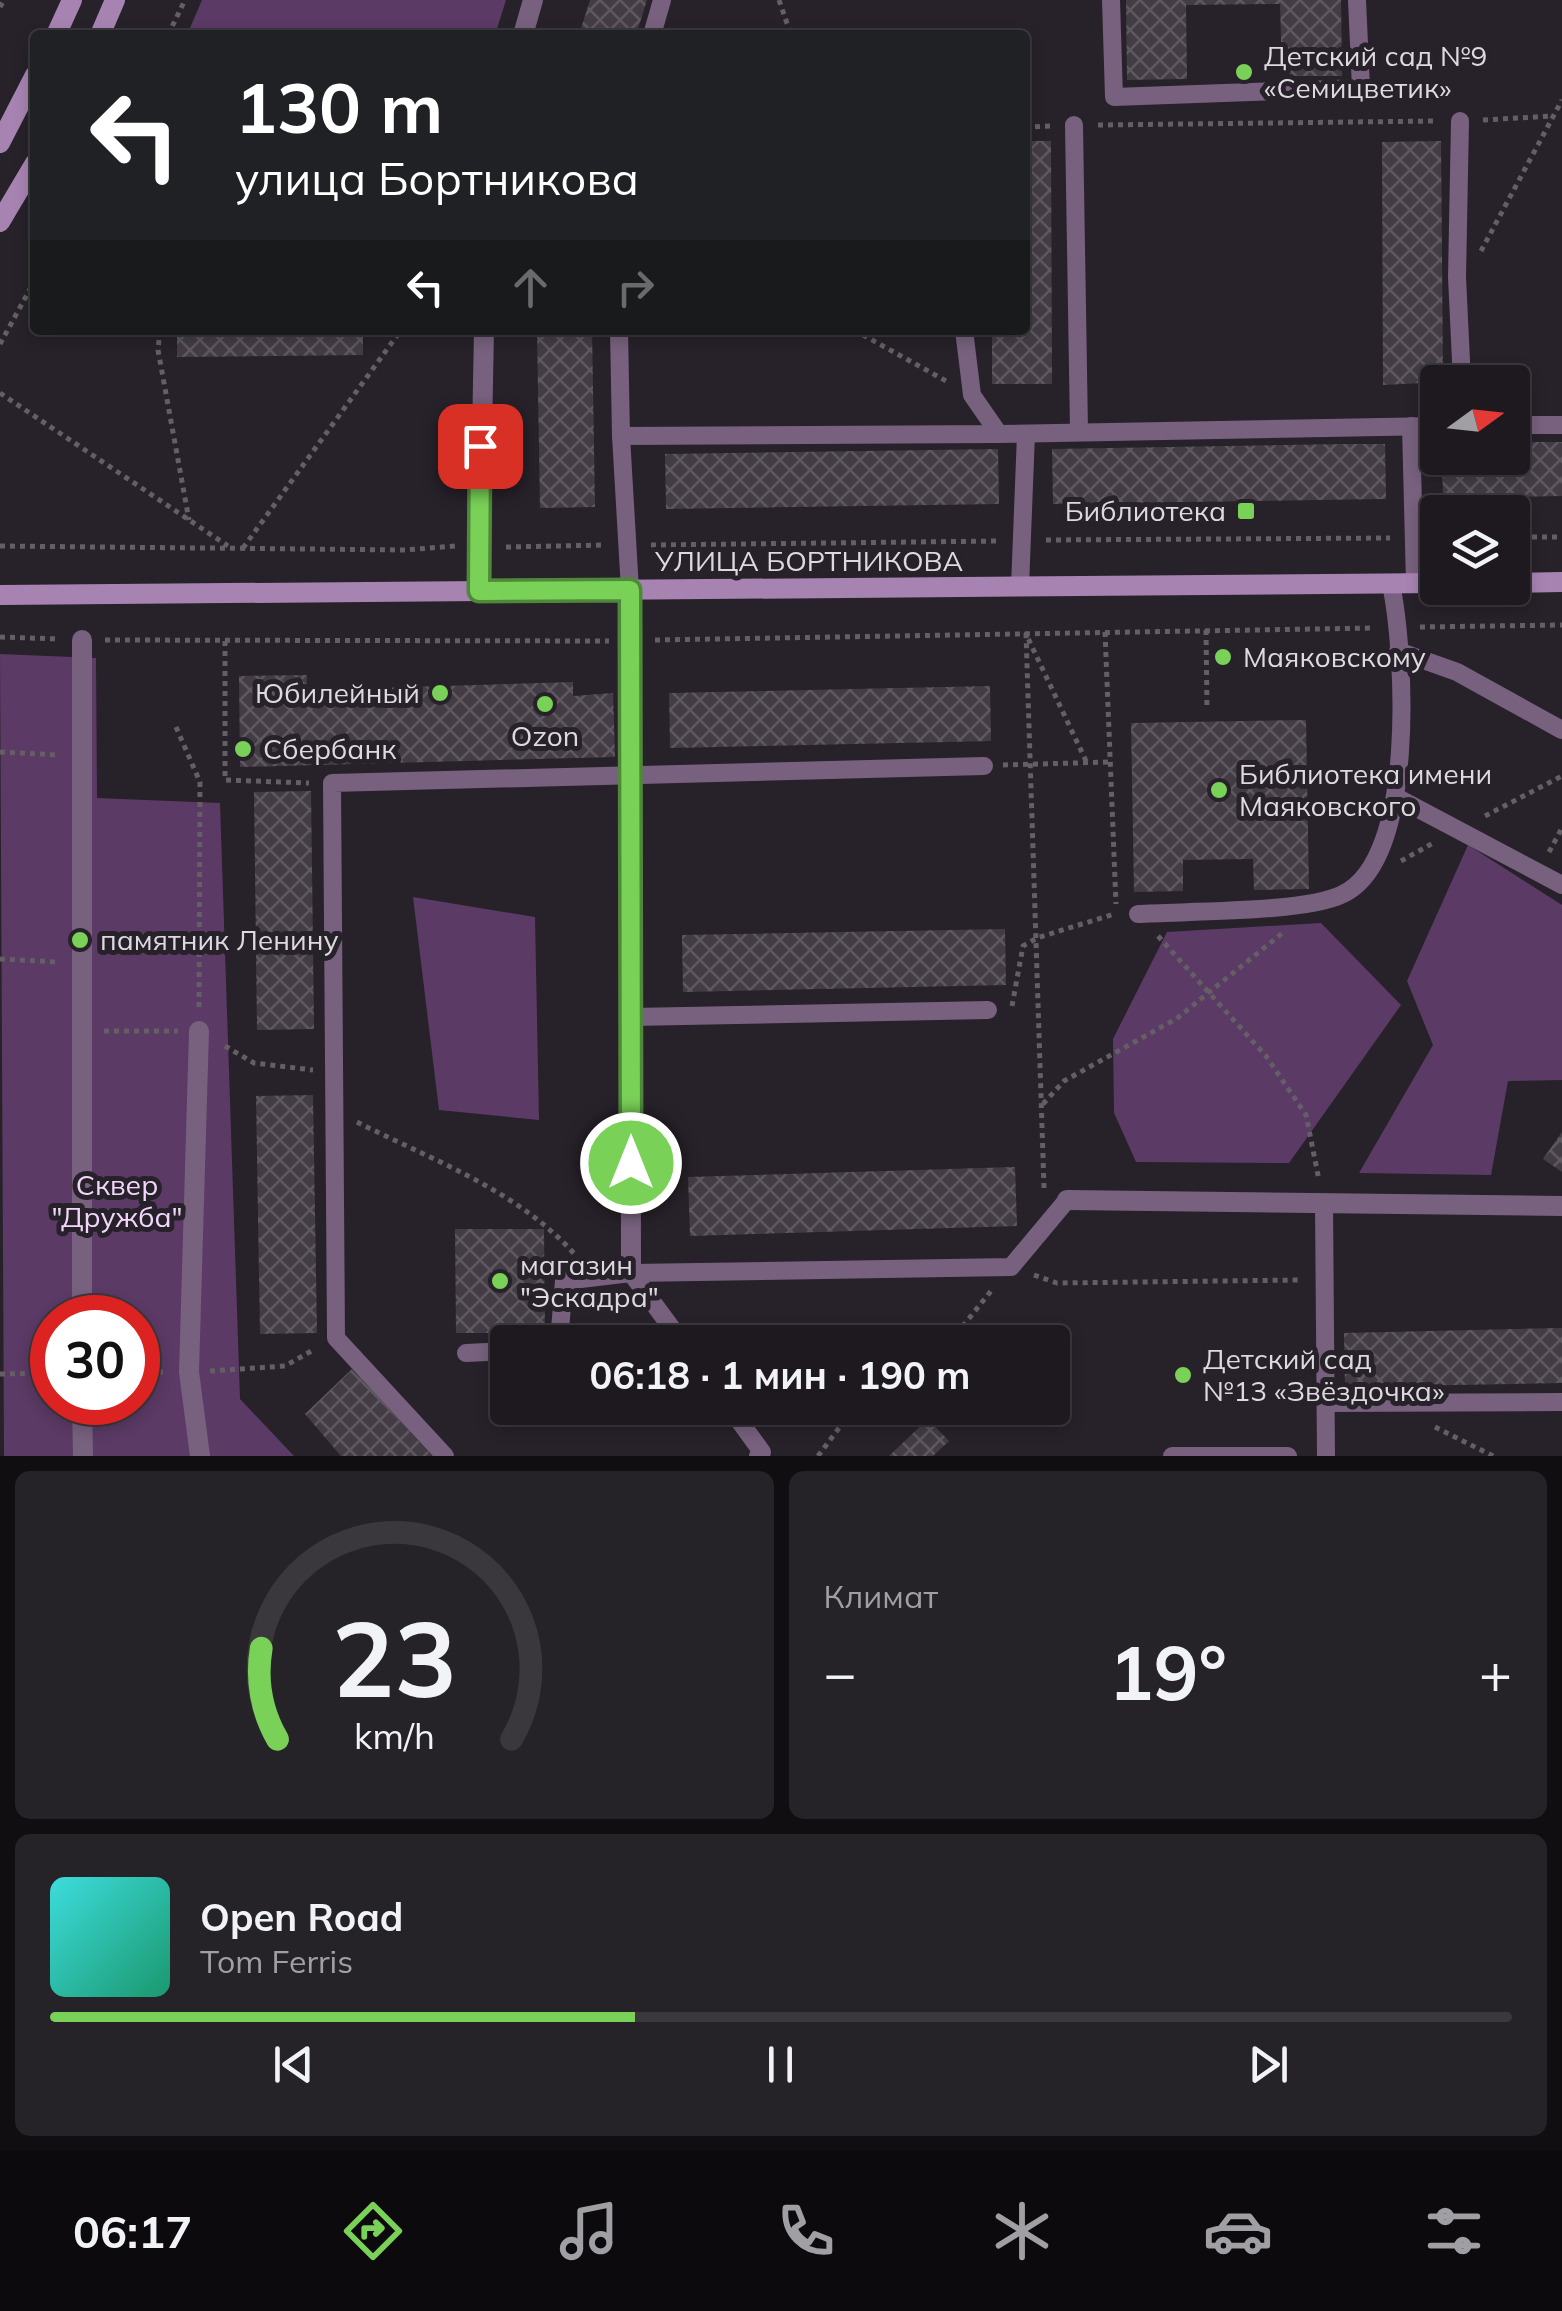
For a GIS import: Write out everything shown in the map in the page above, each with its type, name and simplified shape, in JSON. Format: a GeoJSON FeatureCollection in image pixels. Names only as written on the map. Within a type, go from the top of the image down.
{"type":"FeatureCollection","features":[{"type":"Feature","properties":{"kind":"street"},"geometry":{"type":"LineString","coordinates":[[58,30],[72,0]]}},
{"type":"Feature","properties":{"kind":"street"},"geometry":{"type":"LineString","coordinates":[[102,30],[115,0]]}},
{"type":"Feature","properties":{"kind":"street"},"geometry":{"type":"LineString","coordinates":[[524,30],[533,0]]}},
{"type":"Feature","properties":{"kind":"street"},"geometry":{"type":"LineString","coordinates":[[0,142],[30,85]]}},
{"type":"Feature","properties":{"kind":"street"},"geometry":{"type":"LineString","coordinates":[[0,222],[30,171]]}},
{"type":"Feature","properties":{"kind":"street"},"geometry":{"type":"LineString","coordinates":[[479,591],[484,335]]}},
{"type":"Feature","properties":{"kind":"street"},"geometry":{"type":"LineString","coordinates":[[1530,583],[1562,582]]}},
{"type":"Feature","properties":{"kind":"street","name":"УЛИЦА БОРТНИКОВА"},"geometry":{"type":"LineString","coordinates":[[0,594],[1420,584]]}},
{"type":"Feature","properties":{"kind":"street"},"geometry":{"type":"LineString","coordinates":[[630,590],[630,1273]]}},
{"type":"Feature","properties":{"kind":"street"},"geometry":{"type":"LineString","coordinates":[[82,640],[82,1295]]}},
{"type":"Feature","properties":{"kind":"street"},"geometry":{"type":"LineString","coordinates":[[199,1031],[189,1372],[200,1456]]}},
{"type":"Feature","properties":{"kind":"street"},"geometry":{"type":"LineString","coordinates":[[1066,1200],[1562,1206]]}},
{"type":"Feature","properties":{"kind":"street"},"geometry":{"type":"LineString","coordinates":[[82,1425],[83,1456]]}},
{"type":"Feature","properties":{"kind":"lane"},"geometry":{"type":"LineString","coordinates":[[653,30],[662,0]]}},
{"type":"Feature","properties":{"kind":"lane"},"geometry":{"type":"LineString","coordinates":[[1112,0],[1114,97],[1361,88],[1357,0]]}},
{"type":"Feature","properties":{"kind":"lane"},"geometry":{"type":"LineString","coordinates":[[1460,121],[1457,277],[1461,365]]}},
{"type":"Feature","properties":{"kind":"lane"},"geometry":{"type":"LineString","coordinates":[[1074,126],[1079,430]]}},
{"type":"Feature","properties":{"kind":"lane"},"geometry":{"type":"LineString","coordinates":[[619,335],[630,590]]}},
{"type":"Feature","properties":{"kind":"lane"},"geometry":{"type":"LineString","coordinates":[[965,335],[972,395],[998,434]]}},
{"type":"Feature","properties":{"kind":"lane"},"geometry":{"type":"LineString","coordinates":[[1530,425],[1562,425]]}},
{"type":"Feature","properties":{"kind":"lane"},"geometry":{"type":"LineString","coordinates":[[1412,426],[1414,584]]}},
{"type":"Feature","properties":{"kind":"lane"},"geometry":{"type":"LineString","coordinates":[[621,436],[1026,434],[1420,426]]}},
{"type":"Feature","properties":{"kind":"lane"},"geometry":{"type":"LineString","coordinates":[[1020,587],[1026,434]]}},
{"type":"Feature","properties":{"kind":"lane"},"geometry":{"type":"LineString","coordinates":[[1138,914],[1288,905],[1343,895],[1370,873],[1396,797],[1398,651],[1392,584]]}},
{"type":"Feature","properties":{"kind":"lane"},"geometry":{"type":"LineString","coordinates":[[1398,651],[1457,672],[1562,730]]}},
{"type":"Feature","properties":{"kind":"lane"},"geometry":{"type":"LineString","coordinates":[[445,1456],[336,1338],[332,783],[984,766]]}},
{"type":"Feature","properties":{"kind":"lane"},"geometry":{"type":"LineString","coordinates":[[1396,797],[1562,885]]}},
{"type":"Feature","properties":{"kind":"lane"},"geometry":{"type":"LineString","coordinates":[[632,1017],[988,1010]]}},
{"type":"Feature","properties":{"kind":"lane"},"geometry":{"type":"LineString","coordinates":[[560,1325],[564,1280],[630,1273],[1011,1267],[1066,1200]]}},
{"type":"Feature","properties":{"kind":"lane"},"geometry":{"type":"LineString","coordinates":[[1324,1203],[1326,1456]]}},
{"type":"Feature","properties":{"kind":"lane"},"geometry":{"type":"LineString","coordinates":[[630,1273],[669,1325]]}},
{"type":"Feature","properties":{"kind":"lane"},"geometry":{"type":"LineString","coordinates":[[466,1353],[490,1352]]}},
{"type":"Feature","properties":{"kind":"lane"},"geometry":{"type":"LineString","coordinates":[[1326,1404],[1562,1402]]}},
{"type":"Feature","properties":{"kind":"lane"},"geometry":{"type":"LineString","coordinates":[[742,1425],[762,1455]]}},
{"type":"Feature","properties":{"kind":"lane"},"geometry":{"type":"LineString","coordinates":[[1172,1456],[1288,1456]]}},
{"type":"Feature","properties":{"kind":"path"},"geometry":{"type":"LineString","coordinates":[[0,7],[4,0]]}},
{"type":"Feature","properties":{"kind":"path"},"geometry":{"type":"LineString","coordinates":[[170,30],[185,0]]}},
{"type":"Feature","properties":{"kind":"path"},"geometry":{"type":"LineString","coordinates":[[779,0],[789,30]]}},
{"type":"Feature","properties":{"kind":"path"},"geometry":{"type":"LineString","coordinates":[[1457,277],[1477,258],[1562,100]]}},
{"type":"Feature","properties":{"kind":"path"},"geometry":{"type":"LineString","coordinates":[[1030,127],[1460,121],[1553,116]]}},
{"type":"Feature","properties":{"kind":"path"},"geometry":{"type":"LineString","coordinates":[[0,344],[30,289]]}},
{"type":"Feature","properties":{"kind":"path"},"geometry":{"type":"LineString","coordinates":[[160,335],[158,350],[188,520]]}},
{"type":"Feature","properties":{"kind":"path"},"geometry":{"type":"LineString","coordinates":[[244,548],[397,335]]}},
{"type":"Feature","properties":{"kind":"path"},"geometry":{"type":"LineString","coordinates":[[863,335],[972,395]]}},
{"type":"Feature","properties":{"kind":"path"},"geometry":{"type":"LineString","coordinates":[[0,393],[230,548]]}},
{"type":"Feature","properties":{"kind":"path"},"geometry":{"type":"LineString","coordinates":[[1530,537],[1562,537]]}},
{"type":"Feature","properties":{"kind":"path"},"geometry":{"type":"LineString","coordinates":[[0,546],[406,550],[477,544],[1414,538]]}},
{"type":"Feature","properties":{"kind":"path"},"geometry":{"type":"LineString","coordinates":[[0,637],[630,640],[1562,625]]}},
{"type":"Feature","properties":{"kind":"path"},"geometry":{"type":"LineString","coordinates":[[1206,630],[1207,710]]}},
{"type":"Feature","properties":{"kind":"path"},"geometry":{"type":"LineString","coordinates":[[1026,634],[1087,762]]}},
{"type":"Feature","properties":{"kind":"path"},"geometry":{"type":"LineString","coordinates":[[1026,634],[1045,1226]]}},
{"type":"Feature","properties":{"kind":"path"},"geometry":{"type":"LineString","coordinates":[[225,641],[226,780],[332,783]]}},
{"type":"Feature","properties":{"kind":"path"},"geometry":{"type":"LineString","coordinates":[[176,728],[200,782],[199,1031]]}},
{"type":"Feature","properties":{"kind":"path"},"geometry":{"type":"LineString","coordinates":[[0,752],[81,757]]}},
{"type":"Feature","properties":{"kind":"path"},"geometry":{"type":"LineString","coordinates":[[984,766],[1110,762]]}},
{"type":"Feature","properties":{"kind":"path"},"geometry":{"type":"LineString","coordinates":[[1042,1106],[1064,1081],[1176,1020],[1326,898]]}},
{"type":"Feature","properties":{"kind":"path"},"geometry":{"type":"LineString","coordinates":[[988,1010],[1014,1005],[1023,946],[1037,938],[1117,914]]}},
{"type":"Feature","properties":{"kind":"path"},"geometry":{"type":"LineString","coordinates":[[0,960],[80,964]]}},
{"type":"Feature","properties":{"kind":"path"},"geometry":{"type":"LineString","coordinates":[[81,1031],[199,1031],[254,1064],[334,1070]]}},
{"type":"Feature","properties":{"kind":"path"},"geometry":{"type":"LineString","coordinates":[[334,1103],[357,1122],[465,1174],[551,1226],[594,1277]]}},
{"type":"Feature","properties":{"kind":"path"},"geometry":{"type":"LineString","coordinates":[[964,1325],[1011,1267],[1057,1283],[1324,1280]]}},
{"type":"Feature","properties":{"kind":"path"},"geometry":{"type":"LineString","coordinates":[[160,1372],[285,1366],[336,1338]]}},
{"type":"Feature","properties":{"kind":"path"},"geometry":{"type":"LineString","coordinates":[[0,1374],[30,1373]]}},
{"type":"Feature","properties":{"kind":"path"},"geometry":{"type":"LineString","coordinates":[[1388,1403],[1493,1456]]}},
{"type":"Feature","properties":{"kind":"path"},"geometry":{"type":"LineString","coordinates":[[818,1456],[841,1425]]}},
{"type":"Feature","properties":{"kind":"green space"},"geometry":{"type":"Polygon","coordinates":[[[202,0],[506,0],[497,30],[189,30],[202,0]]]}},
{"type":"Feature","properties":{"kind":"green space","name":"Сквер \"Дружба\""},"geometry":{"type":"Polygon","coordinates":[[[0,654],[96,658],[97,798],[220,803],[240,1399],[294,1456],[4,1456],[0,654]]]}},
{"type":"Feature","properties":{"kind":"green space"},"geometry":{"type":"Polygon","coordinates":[[[1468,845],[1562,905],[1562,1080],[1508,1081],[1491,1175],[1359,1173],[1433,1045],[1407,981],[1468,845]]]}},
{"type":"Feature","properties":{"kind":"green space"},"geometry":{"type":"Polygon","coordinates":[[[413,897],[535,917],[539,1120],[439,1110],[413,897]]]}},
{"type":"Feature","properties":{"kind":"green space"},"geometry":{"type":"Polygon","coordinates":[[[1321,923],[1401,1005],[1289,1163],[1136,1162],[1114,1113],[1113,1039],[1167,932],[1321,923]]]}},
{"type":"Feature","properties":{"kind":"building"},"geometry":{"type":"Polygon","coordinates":[[[590,0],[647,0],[638,30],[581,30],[590,0]]]}},
{"type":"Feature","properties":{"kind":"building"},"geometry":{"type":"Polygon","coordinates":[[[1126,0],[1341,0],[1342,76],[1282,76],[1280,4],[1186,5],[1187,79],[1127,80],[1126,0]]]}},
{"type":"Feature","properties":{"kind":"building"},"geometry":{"type":"Polygon","coordinates":[[[1030,141],[1051,141],[1052,384],[992,384],[992,335],[1030,335],[1030,141]]]}},
{"type":"Feature","properties":{"kind":"building"},"geometry":{"type":"Polygon","coordinates":[[[1441,141],[1443,365],[1420,365],[1420,383],[1383,385],[1382,142],[1441,141]]]}},
{"type":"Feature","properties":{"kind":"building"},"geometry":{"type":"Polygon","coordinates":[[[177,335],[363,335],[363,355],[177,357],[177,335]]]}},
{"type":"Feature","properties":{"kind":"building"},"geometry":{"type":"Polygon","coordinates":[[[537,335],[592,335],[595,507],[540,508],[537,335]]]}},
{"type":"Feature","properties":{"kind":"building"},"geometry":{"type":"Polygon","coordinates":[[[1530,442],[1562,442],[1562,496],[1443,495],[1442,475],[1530,475],[1530,442]]]}},
{"type":"Feature","properties":{"kind":"building"},"geometry":{"type":"Polygon","coordinates":[[[1385,444],[1386,499],[1053,504],[1052,449],[1385,444]]]}},
{"type":"Feature","properties":{"kind":"building"},"geometry":{"type":"Polygon","coordinates":[[[998,449],[999,504],[666,509],[665,454],[998,449]]]}},
{"type":"Feature","properties":{"kind":"building"},"geometry":{"type":"Polygon","coordinates":[[[307,675],[307,690],[573,682],[573,696],[613,693],[615,757],[240,767],[239,676],[307,675]]]}},
{"type":"Feature","properties":{"kind":"building"},"geometry":{"type":"Polygon","coordinates":[[[990,686],[991,741],[670,748],[669,693],[990,686]]]}},
{"type":"Feature","properties":{"kind":"building","name":"Библиотека имени Маяковского"},"geometry":{"type":"Polygon","coordinates":[[[1306,720],[1309,889],[1254,890],[1253,859],[1183,860],[1183,891],[1134,892],[1131,723],[1306,720]]]}},
{"type":"Feature","properties":{"kind":"building"},"geometry":{"type":"Polygon","coordinates":[[[311,791],[314,1029],[257,1030],[254,792],[311,791]]]}},
{"type":"Feature","properties":{"kind":"building"},"geometry":{"type":"Polygon","coordinates":[[[1005,929],[1006,985],[683,992],[682,935],[1005,929]]]}},
{"type":"Feature","properties":{"kind":"building"},"geometry":{"type":"Polygon","coordinates":[[[313,1095],[317,1333],[260,1334],[256,1096],[313,1095]]]}},
{"type":"Feature","properties":{"kind":"building"},"geometry":{"type":"Polygon","coordinates":[[[1562,1132],[1562,1172],[1543,1159],[1562,1132]]]}},
{"type":"Feature","properties":{"kind":"building"},"geometry":{"type":"Polygon","coordinates":[[[1015,1167],[1017,1226],[690,1236],[688,1177],[1015,1167]]]}},
{"type":"Feature","properties":{"kind":"building","name":"магазин \"Эскадра\""},"geometry":{"type":"Polygon","coordinates":[[[455,1229],[544,1229],[545,1325],[490,1325],[490,1333],[456,1333],[455,1229]]]}},
{"type":"Feature","properties":{"kind":"building"},"geometry":{"type":"Polygon","coordinates":[[[1562,1328],[1562,1383],[1345,1387],[1344,1333],[1562,1328]]]}},
{"type":"Feature","properties":{"kind":"building"},"geometry":{"type":"Polygon","coordinates":[[[352,1369],[432,1456],[341,1456],[305,1414],[352,1369]]]}},
{"type":"Feature","properties":{"kind":"building"},"geometry":{"type":"Polygon","coordinates":[[[922,1425],[934,1425],[949,1441],[933,1456],[889,1456],[922,1425]]]}},
{"type":"Feature","properties":{"kind":"place","name":"Детский сад №9 «Семицветик»"},"geometry":{"type":"Point","coordinates":[1244,72]}},
{"type":"Feature","properties":{"kind":"place","name":"Библиотека"},"geometry":{"type":"Point","coordinates":[1246,511]}},
{"type":"Feature","properties":{"kind":"place","name":"Маяковскому"},"geometry":{"type":"Point","coordinates":[1223,657]}},
{"type":"Feature","properties":{"kind":"place","name":"Юбилейный"},"geometry":{"type":"Point","coordinates":[440,693]}},
{"type":"Feature","properties":{"kind":"place","name":"Ozon"},"geometry":{"type":"Point","coordinates":[545,704]}},
{"type":"Feature","properties":{"kind":"place","name":"Сбербанк"},"geometry":{"type":"Point","coordinates":[243,749]}},
{"type":"Feature","properties":{"kind":"place","name":"Библиотека имени Маяковского"},"geometry":{"type":"Point","coordinates":[1219,790]}},
{"type":"Feature","properties":{"kind":"place","name":"памятник Ленину"},"geometry":{"type":"Point","coordinates":[80,940]}},
{"type":"Feature","properties":{"kind":"place","name":"магазин \"Эскадра\""},"geometry":{"type":"Point","coordinates":[500,1281]}},
{"type":"Feature","properties":{"kind":"place","name":"Детский сад №13 «Звёздочка»"},"geometry":{"type":"Point","coordinates":[1183,1375]}},
{"type":"Feature","properties":{"kind":"route"},"geometry":{"type":"LineString","coordinates":[[480,446],[479,591],[630,590],[631,1163]]}}]}
